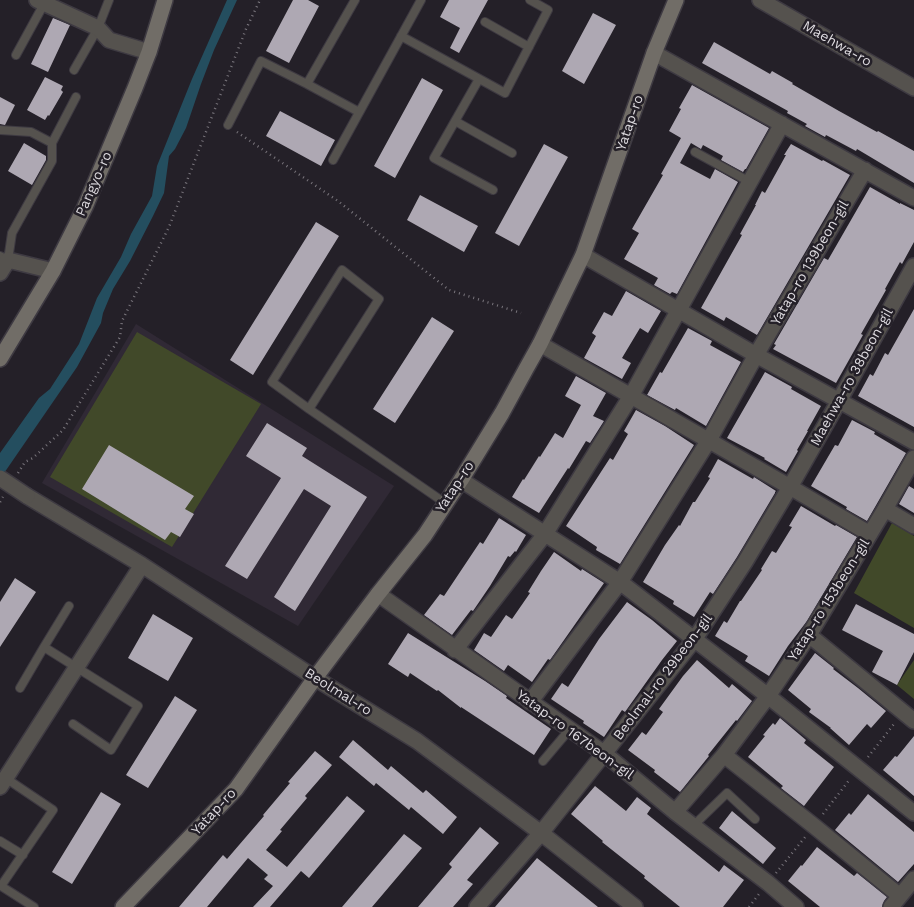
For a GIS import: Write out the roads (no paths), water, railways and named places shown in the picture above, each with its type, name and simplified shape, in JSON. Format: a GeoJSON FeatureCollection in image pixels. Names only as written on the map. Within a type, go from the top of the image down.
{"type":"FeatureCollection","features":[{"type":"Feature","properties":{"kind":"street","name":"Pangyo-ro"},"geometry":{"type":"LineString","coordinates":[[0,359],[53,271],[85,207],[149,52],[165,0]]}},
{"type":"Feature","properties":{"kind":"street","name":"Yatap-ro"},"geometry":{"type":"LineString","coordinates":[[122,907],[190,839],[236,789],[315,678],[425,535],[502,413],[540,344],[583,255],[654,53],[676,0]]}},
{"type":"Feature","properties":{"kind":"street","name":"Maehwa-ro"},"geometry":{"type":"LineString","coordinates":[[760,0],[914,88]]}},
{"type":"Feature","properties":{"kind":"street"},"geometry":{"type":"LineString","coordinates":[[42,1],[98,28],[109,40],[149,52]]}},
{"type":"Feature","properties":{"kind":"street"},"geometry":{"type":"LineString","coordinates":[[654,53],[914,198]]}},
{"type":"Feature","properties":{"kind":"street"},"geometry":{"type":"LineString","coordinates":[[456,650],[545,534],[631,396],[782,124]]}},
{"type":"Feature","properties":{"kind":"street","name":"Yatap-ro 139beon-gil"},"geometry":{"type":"LineString","coordinates":[[709,440],[756,355],[864,170]]}},
{"type":"Feature","properties":{"kind":"street"},"geometry":{"type":"LineString","coordinates":[[583,255],[756,355],[914,442]]}},
{"type":"Feature","properties":{"kind":"street"},"geometry":{"type":"LineString","coordinates":[[2,264],[53,271]]}},
{"type":"Feature","properties":{"kind":"street","name":"Maehwa-ro 38beon-gil"},"geometry":{"type":"LineString","coordinates":[[790,487],[914,266]]}},
{"type":"Feature","properties":{"kind":"street","name":"Yatap-ro 153beon-gil"},"geometry":{"type":"LineString","coordinates":[[540,344],[870,534],[809,635],[768,696],[724,755],[675,812]]}},
{"type":"Feature","properties":{"kind":"street"},"geometry":{"type":"LineString","coordinates":[[530,702],[620,582],[709,440]]}},
{"type":"Feature","properties":{"kind":"street"},"geometry":{"type":"LineString","coordinates":[[870,534],[914,458]]}},
{"type":"Feature","properties":{"kind":"street","name":"Beolmal-ro"},"geometry":{"type":"LineString","coordinates":[[8,478],[27,496],[142,565],[315,678],[417,741],[542,833],[635,907]]}},
{"type":"Feature","properties":{"kind":"street"},"geometry":{"type":"LineString","coordinates":[[461,480],[620,582],[768,696],[914,813]]}},
{"type":"Feature","properties":{"kind":"street","name":"Beolmal-ro 29beon-gil"},"geometry":{"type":"LineString","coordinates":[[477,907],[542,833],[694,640],[745,562],[790,487]]}},
{"type":"Feature","properties":{"kind":"street"},"geometry":{"type":"LineString","coordinates":[[885,510],[914,526]]}},
{"type":"Feature","properties":{"kind":"street"},"geometry":{"type":"LineString","coordinates":[[2,780],[142,565]]}},
{"type":"Feature","properties":{"kind":"street","name":"Yatap-ro 167beon-gil"},"geometry":{"type":"LineString","coordinates":[[378,594],[605,754],[675,812],[768,883],[796,907]]}},
{"type":"Feature","properties":{"kind":"street"},"geometry":{"type":"LineString","coordinates":[[809,635],[909,717]]}},
{"type":"Feature","properties":{"kind":"street"},"geometry":{"type":"LineString","coordinates":[[724,755],[814,826],[896,902],[914,879]]}},
{"type":"Feature","properties":{"kind":"lane"},"geometry":{"type":"LineString","coordinates":[[74,70],[98,28],[110,0]]}},
{"type":"Feature","properties":{"kind":"lane"},"geometry":{"type":"LineString","coordinates":[[308,84],[355,0]]}},
{"type":"Feature","properties":{"kind":"lane"},"geometry":{"type":"LineString","coordinates":[[333,160],[421,0]]}},
{"type":"Feature","properties":{"kind":"lane"},"geometry":{"type":"LineString","coordinates":[[401,36],[505,93],[548,10],[530,0]]}},
{"type":"Feature","properties":{"kind":"lane"},"geometry":{"type":"LineString","coordinates":[[16,55],[42,1]]}},
{"type":"Feature","properties":{"kind":"lane"},"geometry":{"type":"LineString","coordinates":[[485,22],[529,47]]}},
{"type":"Feature","properties":{"kind":"lane"},"geometry":{"type":"LineString","coordinates":[[228,125],[260,61],[308,84],[359,112]]}},
{"type":"Feature","properties":{"kind":"lane"},"geometry":{"type":"LineString","coordinates":[[478,79],[434,158],[493,190]]}},
{"type":"Feature","properties":{"kind":"lane"},"geometry":{"type":"LineString","coordinates":[[2,264],[12,232],[52,161],[52,142],[76,97]]}},
{"type":"Feature","properties":{"kind":"lane"},"geometry":{"type":"LineString","coordinates":[[455,122],[512,153]]}},
{"type":"Feature","properties":{"kind":"lane"},"geometry":{"type":"LineString","coordinates":[[0,130],[31,132],[52,142]]}},
{"type":"Feature","properties":{"kind":"lane"},"geometry":{"type":"LineString","coordinates":[[695,152],[750,182]]}},
{"type":"Feature","properties":{"kind":"lane"},"geometry":{"type":"LineString","coordinates":[[309,409],[379,299],[342,270],[272,382],[309,409],[445,503]]}},
{"type":"Feature","properties":{"kind":"lane"},"geometry":{"type":"LineString","coordinates":[[20,688],[69,606]]}},
{"type":"Feature","properties":{"kind":"lane"},"geometry":{"type":"LineString","coordinates":[[44,648],[138,706],[111,750],[72,724]]}},
{"type":"Feature","properties":{"kind":"lane"},"geometry":{"type":"LineString","coordinates":[[543,761],[570,730]]}},
{"type":"Feature","properties":{"kind":"lane"},"geometry":{"type":"LineString","coordinates":[[2,780],[53,810],[0,886],[34,907]]}},
{"type":"Feature","properties":{"kind":"lane"},"geometry":{"type":"LineString","coordinates":[[693,826],[728,793],[755,819]]}},
{"type":"Feature","properties":{"kind":"lane"},"geometry":{"type":"LineString","coordinates":[[0,841],[23,855]]}},
{"type":"Feature","properties":{"kind":"water"},"geometry":{"type":"Polygon","coordinates":[[[227,0],[237,0],[214,50],[186,128],[169,156],[164,193],[130,261],[113,289],[101,323],[77,367],[0,479],[0,453],[39,398],[50,389],[79,344],[97,298],[121,257],[131,234],[152,196],[157,166],[192,79],[227,0]]]}}]}
